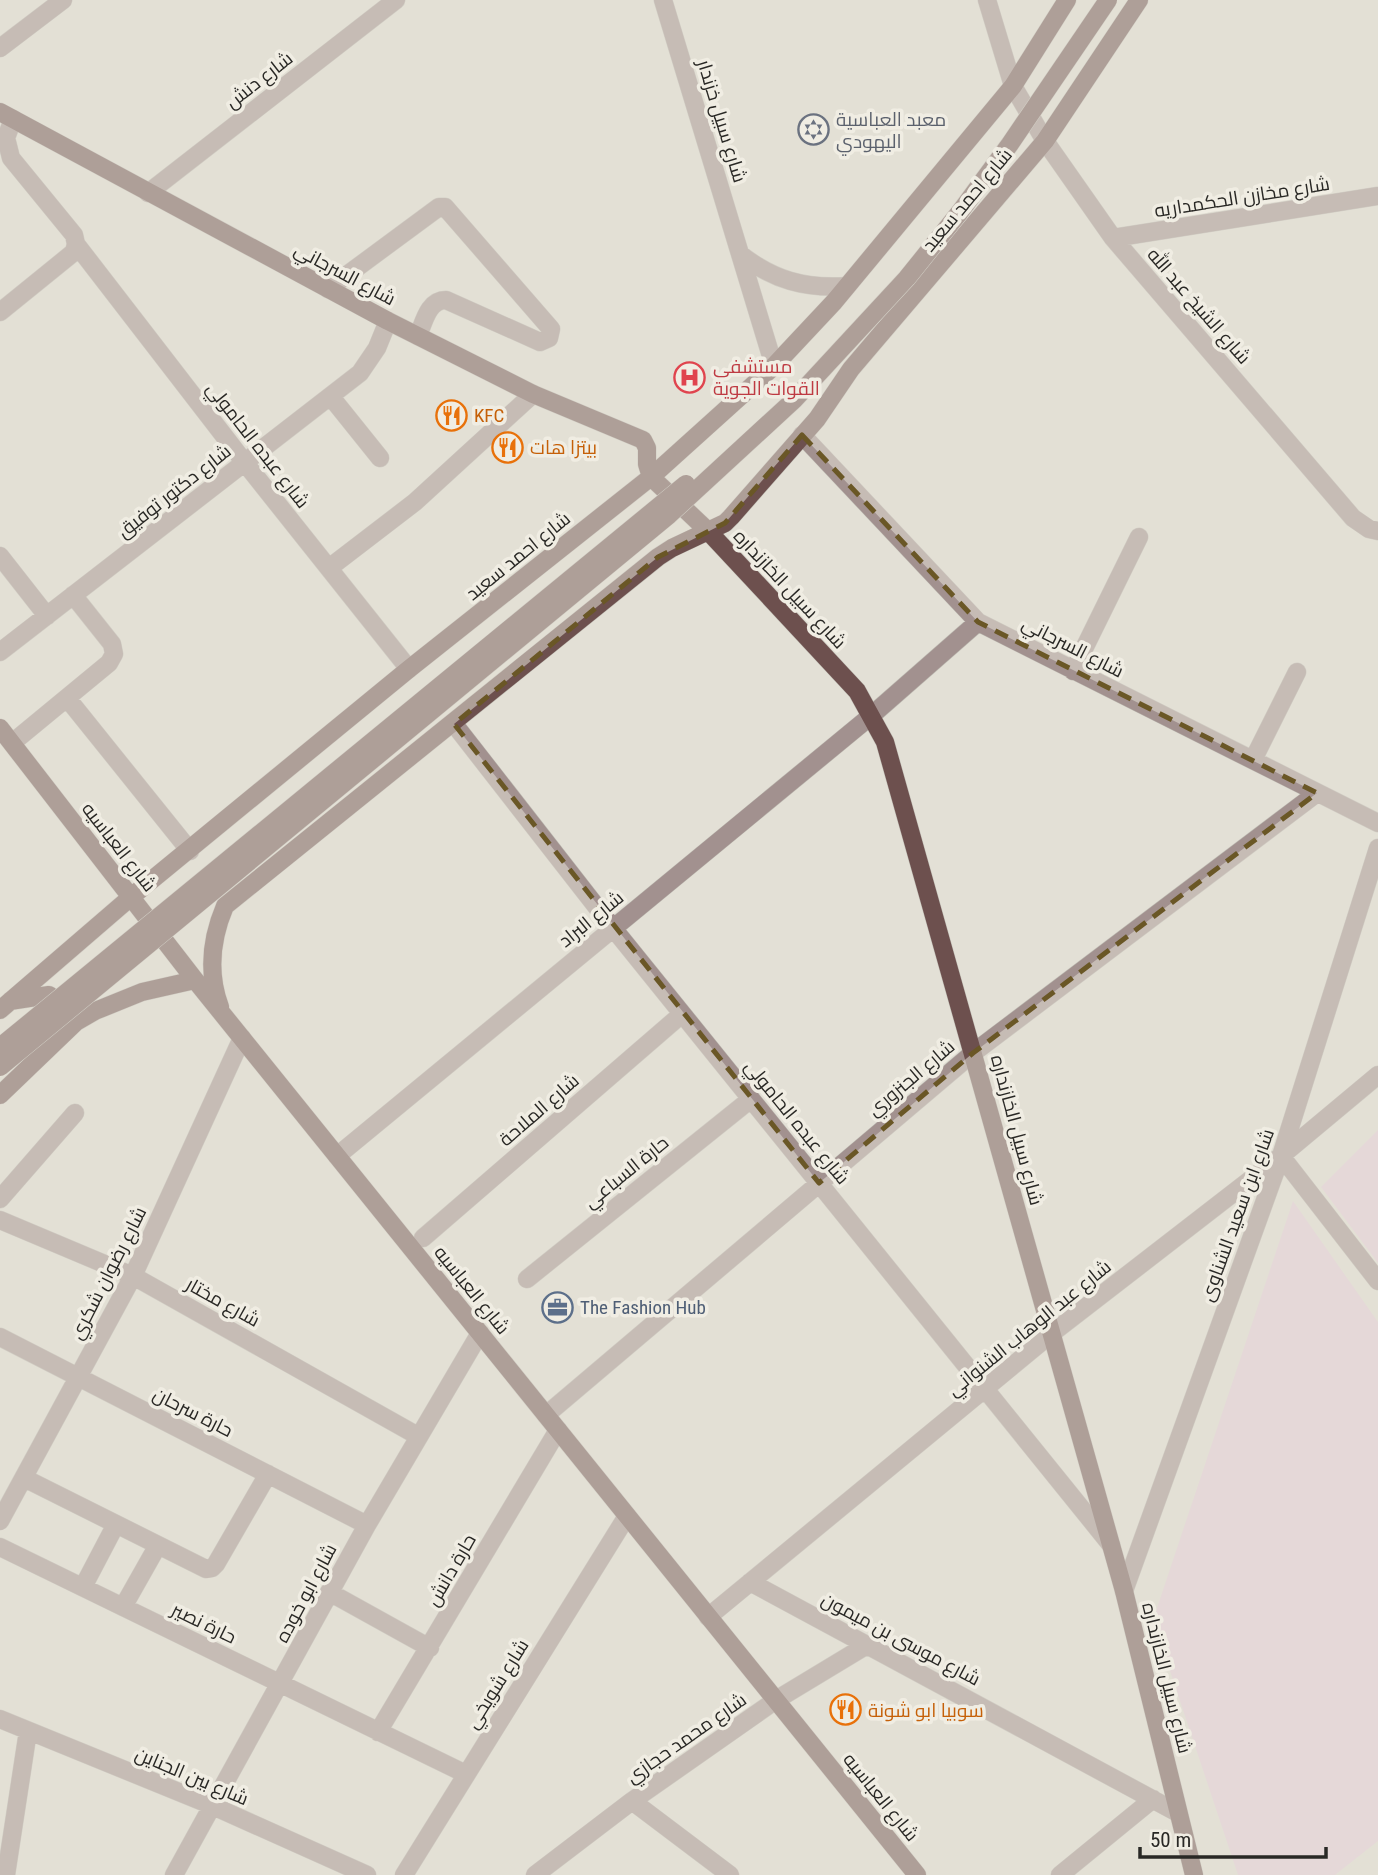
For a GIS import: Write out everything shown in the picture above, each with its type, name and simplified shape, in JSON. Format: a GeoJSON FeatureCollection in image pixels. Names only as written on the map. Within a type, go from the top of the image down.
{"type":"FeatureCollection","features":[{"type":"Feature","properties":{"kind":"main road","name":"شارع احمد سعيد"},"geometry":{"type":"LineString","coordinates":[[5,1005],[131,897],[409,670],[652,477],[774,366],[847,286],[1013,86],[1067,0]]}},
{"type":"Feature","properties":{"kind":"main road"},"geometry":{"type":"LineString","coordinates":[[0,1047],[662,505],[785,393],[844,333],[952,205],[1002,138],[1097,0]]}},
{"type":"Feature","properties":{"kind":"main road"},"geometry":{"type":"LineString","coordinates":[[0,1067],[669,515],[794,400],[898,288],[960,212],[1108,0]]}},
{"type":"Feature","properties":{"kind":"main road","name":"شارع احمد سعيد"},"geometry":{"type":"LineString","coordinates":[[222,1013],[216,996],[212,959],[218,923],[225,906],[658,557],[725,523],[817,419],[851,369],[1045,141],[1139,0]]}},
{"type":"Feature","properties":{"kind":"main road","name":"شارع السرجاني"},"geometry":{"type":"LineString","coordinates":[[7,116],[387,321],[533,394],[643,440],[652,477]]}},
{"type":"Feature","properties":{"kind":"main road","name":"شارع سبيل الخازنداره"},"geometry":{"type":"LineString","coordinates":[[652,477],[708,531],[857,691],[885,742],[1124,1591],[1194,1875]]}},
{"type":"Feature","properties":{"kind":"main road","name":"شارع العباسيه"},"geometry":{"type":"LineString","coordinates":[[0,728],[195,980],[917,1875]]}},
{"type":"Feature","properties":{"kind":"main road"},"geometry":{"type":"LineString","coordinates":[[0,1095],[76,1022],[116,1001],[195,980]]}},
{"type":"Feature","properties":{"kind":"main road"},"geometry":{"type":"LineString","coordinates":[[5,1005],[43,995],[54,998],[61,1011],[60,1038]]}},
{"type":"Feature","properties":{"kind":"street"},"geometry":{"type":"LineString","coordinates":[[0,48],[63,0]]}},
{"type":"Feature","properties":{"kind":"street","name":"شارع دنش"},"geometry":{"type":"LineString","coordinates":[[148,193],[396,0]]}},
{"type":"Feature","properties":{"kind":"street","name":"شارع سبيل خزندار"},"geometry":{"type":"LineString","coordinates":[[663,0],[774,366]]}},
{"type":"Feature","properties":{"kind":"street","name":"شارع الشيخ عبد الله"},"geometry":{"type":"LineString","coordinates":[[987,0],[1013,86],[1045,141],[1113,238],[1353,518],[1369,529],[1378,531]]}},
{"type":"Feature","properties":{"kind":"street"},"geometry":{"type":"LineString","coordinates":[[0,312],[74,252],[76,244],[74,235],[11,158],[6,138],[7,116]]}},
{"type":"Feature","properties":{"kind":"street","name":"شارع مخازن الحكمداريه"},"geometry":{"type":"LineString","coordinates":[[1113,238],[1378,197]]}},
{"type":"Feature","properties":{"kind":"street"},"geometry":{"type":"LineString","coordinates":[[328,289],[439,207],[446,206],[551,329],[549,338],[540,342],[440,299],[431,306],[418,336]]}},
{"type":"Feature","properties":{"kind":"street","name":"شارع عبده الحامولي"},"geometry":{"type":"LineString","coordinates":[[76,244],[409,670]]}},
{"type":"Feature","properties":{"kind":"street"},"geometry":{"type":"LineString","coordinates":[[740,254],[764,271],[790,282],[809,286],[847,286]]}},
{"type":"Feature","properties":{"kind":"street","name":"شارع دكتور توفيق"},"geometry":{"type":"LineString","coordinates":[[0,652],[331,397],[365,367],[377,348],[387,321]]}},
{"type":"Feature","properties":{"kind":"street"},"geometry":{"type":"LineString","coordinates":[[328,568],[415,502],[533,394]]}},
{"type":"Feature","properties":{"kind":"street"},"geometry":{"type":"LineString","coordinates":[[331,397],[380,458]]}},
{"type":"Feature","properties":{"kind":"street","name":"شارع السرجاني"},"geometry":{"type":"LineString","coordinates":[[802,435],[978,622],[1378,824]]}},
{"type":"Feature","properties":{"kind":"street"},"geometry":{"type":"LineString","coordinates":[[1073,671],[1139,537]]}},
{"type":"Feature","properties":{"kind":"street"},"geometry":{"type":"LineString","coordinates":[[0,556],[47,616]]}},
{"type":"Feature","properties":{"kind":"street"},"geometry":{"type":"LineString","coordinates":[[12,743],[109,663],[114,654],[112,644],[73,595]]}},
{"type":"Feature","properties":{"kind":"street","name":"شارع البراد"},"geometry":{"type":"LineString","coordinates":[[337,1156],[872,715],[978,622]]}},
{"type":"Feature","properties":{"kind":"street"},"geometry":{"type":"LineString","coordinates":[[1252,760],[1297,672]]}},
{"type":"Feature","properties":{"kind":"street"},"geometry":{"type":"LineString","coordinates":[[67,698],[190,851]]}},
{"type":"Feature","properties":{"kind":"street","name":"شارع عبده الحامولي"},"geometry":{"type":"LineString","coordinates":[[453,724],[613,929],[1111,1545]]}},
{"type":"Feature","properties":{"kind":"street","name":"شارع الجنزوري"},"geometry":{"type":"LineString","coordinates":[[546,1415],[973,1053],[1318,793]]}},
{"type":"Feature","properties":{"kind":"street","name":"شارع ابن سعيد الشناوى"},"geometry":{"type":"LineString","coordinates":[[1124,1591],[1281,1156],[1378,848]]}},
{"type":"Feature","properties":{"kind":"street","name":"شارع الملاحة"},"geometry":{"type":"LineString","coordinates":[[423,1238],[682,1014]]}},
{"type":"Feature","properties":{"kind":"street","name":"شارع رضوان شكري"},"geometry":{"type":"LineString","coordinates":[[0,1521],[133,1276],[242,1038]]}},
{"type":"Feature","properties":{"kind":"street","name":"شارع عبد الوهاب الشنواني"},"geometry":{"type":"LineString","coordinates":[[708,1617],[1051,1334],[1281,1156],[1378,1075]]}},
{"type":"Feature","properties":{"kind":"street","name":"حارة السباعي"},"geometry":{"type":"LineString","coordinates":[[527,1279],[751,1099]]}},
{"type":"Feature","properties":{"kind":"street"},"geometry":{"type":"LineString","coordinates":[[0,1199],[75,1113]]}},
{"type":"Feature","properties":{"kind":"street"},"geometry":{"type":"LineString","coordinates":[[1281,1156],[1378,1281]]}},
{"type":"Feature","properties":{"kind":"street","name":"شارع مختار"},"geometry":{"type":"LineString","coordinates":[[0,1220],[133,1276],[418,1436]]}},
{"type":"Feature","properties":{"kind":"street","name":"شارع ابو خوده"},"geometry":{"type":"LineString","coordinates":[[174,1875],[329,1592],[480,1333]]}},
{"type":"Feature","properties":{"kind":"street","name":"حارة سرحان"},"geometry":{"type":"LineString","coordinates":[[0,1337],[367,1525]]}},
{"type":"Feature","properties":{"kind":"street","name":"حارة دانش"},"geometry":{"type":"LineString","coordinates":[[379,1732],[558,1430]]}},
{"type":"Feature","properties":{"kind":"street"},"geometry":{"type":"LineString","coordinates":[[23,1478],[206,1569],[216,1564],[268,1474]]}},
{"type":"Feature","properties":{"kind":"street","name":"شارع شويخي"},"geometry":{"type":"LineString","coordinates":[[404,1875],[627,1516]]}},
{"type":"Feature","properties":{"kind":"street"},"geometry":{"type":"LineString","coordinates":[[83,1587],[116,1524]]}},
{"type":"Feature","properties":{"kind":"street"},"geometry":{"type":"LineString","coordinates":[[123,1607],[158,1545]]}},
{"type":"Feature","properties":{"kind":"street","name":"حارة نصير"},"geometry":{"type":"LineString","coordinates":[[0,1547],[466,1774]]}},
{"type":"Feature","properties":{"kind":"street","name":"شارع موسى بن ميمون"},"geometry":{"type":"LineString","coordinates":[[750,1582],[1178,1813]]}},
{"type":"Feature","properties":{"kind":"street"},"geometry":{"type":"LineString","coordinates":[[329,1592],[430,1647]]}},
{"type":"Feature","properties":{"kind":"street","name":"شارع محمد حجازي"},"geometry":{"type":"LineString","coordinates":[[535,1875],[632,1801],[776,1700],[867,1645]]}},
{"type":"Feature","properties":{"kind":"street","name":"شارع بين الجناين"},"geometry":{"type":"LineString","coordinates":[[0,1719],[213,1806],[367,1875]]}},
{"type":"Feature","properties":{"kind":"street"},"geometry":{"type":"LineString","coordinates":[[6,1875],[28,1731]]}},
{"type":"Feature","properties":{"kind":"street"},"geometry":{"type":"LineString","coordinates":[[1060,1875],[1153,1799]]}},
{"type":"Feature","properties":{"kind":"street"},"geometry":{"type":"LineString","coordinates":[[632,1801],[730,1875]]}},
{"type":"Feature","properties":{"kind":"highlighted area"},"geometry":{"type":"Polygon","coordinates":[[[802,435],[978,622],[1317,793],[973,1053],[819,1183],[454,724],[658,557],[725,523],[802,435]]]}},
{"type":"Feature","properties":{"kind":"shaded area"},"geometry":{"type":"Polygon","coordinates":[[[1378,1130],[1378,1263],[1321,1187],[1378,1130]]]}},
{"type":"Feature","properties":{"kind":"shaded area"},"geometry":{"type":"Polygon","coordinates":[[[1293,1201],[1378,1322],[1378,1841],[1335,1875],[1238,1875],[1153,1620],[1293,1201]]]}},
{"type":"Feature","properties":{"kind":"place","name":"معبد العباسية اليهودي"},"geometry":{"type":"Point","coordinates":[813,130]}},
{"type":"Feature","properties":{"kind":"place","name":"مستشفى القوات الجوية"},"geometry":{"type":"Point","coordinates":[690,377]}},
{"type":"Feature","properties":{"kind":"place","name":"KFC"},"geometry":{"type":"Point","coordinates":[451,415]}},
{"type":"Feature","properties":{"kind":"place","name":"بيتزا هات"},"geometry":{"type":"Point","coordinates":[507,447]}},
{"type":"Feature","properties":{"kind":"place","name":"The Fashion Hub"},"geometry":{"type":"Point","coordinates":[557,1307]}},
{"type":"Feature","properties":{"kind":"place","name":"سوبيا ابو شونة"},"geometry":{"type":"Point","coordinates":[845,1710]}}]}
